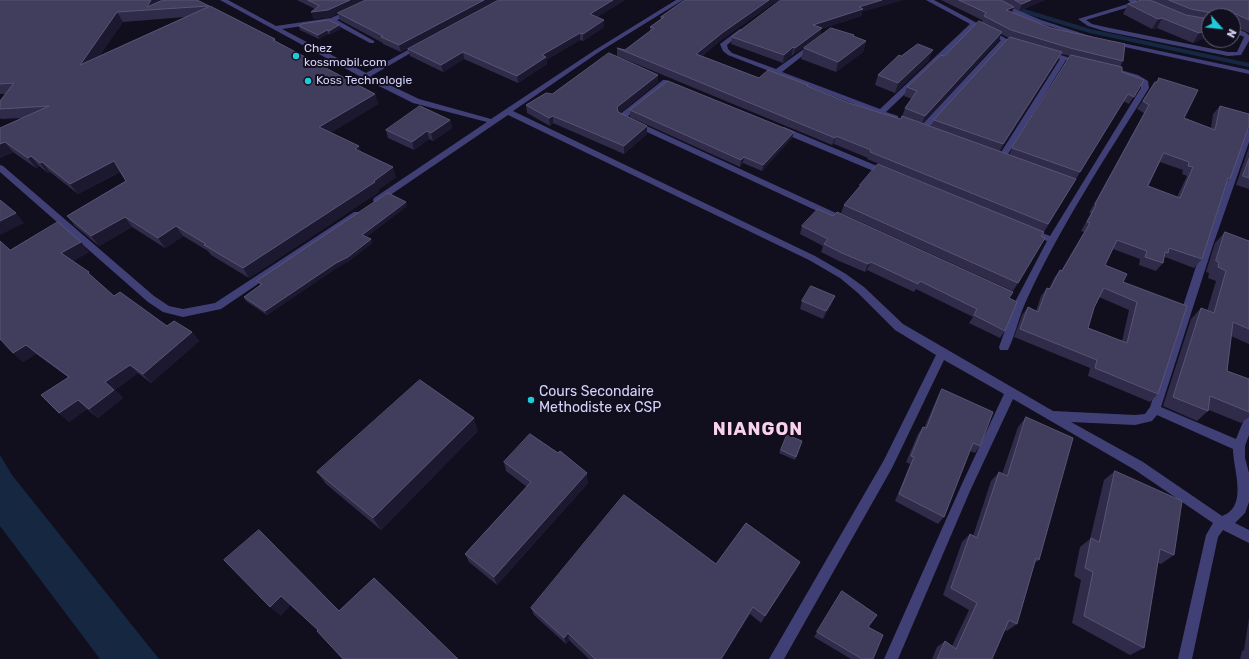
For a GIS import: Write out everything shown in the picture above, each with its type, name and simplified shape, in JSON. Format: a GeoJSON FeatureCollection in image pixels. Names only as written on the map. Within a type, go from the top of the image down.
{"type":"FeatureCollection","features":[{"type":"Feature","properties":{"kind":"street"},"geometry":{"type":"LineString","coordinates":[[223,0],[365,77],[416,100],[494,122]]}},
{"type":"Feature","properties":{"kind":"street"},"geometry":{"type":"LineString","coordinates":[[275,28],[332,20],[376,0]]}},
{"type":"Feature","properties":{"kind":"street"},"geometry":{"type":"LineString","coordinates":[[0,168],[151,299],[166,308],[183,313],[218,306],[680,0]]}},
{"type":"Feature","properties":{"kind":"street"},"geometry":{"type":"LineString","coordinates":[[929,0],[1005,40],[1027,47]]}},
{"type":"Feature","properties":{"kind":"street"},"geometry":{"type":"LineString","coordinates":[[989,0],[1020,15],[1068,32],[1249,72]]}},
{"type":"Feature","properties":{"kind":"street"},"geometry":{"type":"LineString","coordinates":[[1157,12],[1134,1],[1081,19],[1090,25],[1104,29],[1228,54],[1239,54],[1248,37],[1241,33]]}},
{"type":"Feature","properties":{"kind":"street"},"geometry":{"type":"LineString","coordinates":[[332,20],[372,42]]}},
{"type":"Feature","properties":{"kind":"street"},"geometry":{"type":"LineString","coordinates":[[880,113],[974,24]]}},
{"type":"Feature","properties":{"kind":"street"},"geometry":{"type":"LineString","coordinates":[[747,26],[723,44],[724,50],[730,54],[901,121]]}},
{"type":"Feature","properties":{"kind":"street"},"geometry":{"type":"LineString","coordinates":[[776,72],[820,40]]}},
{"type":"Feature","properties":{"kind":"street"},"geometry":{"type":"LineString","coordinates":[[923,129],[1005,40]]}},
{"type":"Feature","properties":{"kind":"street"},"geometry":{"type":"LineString","coordinates":[[365,77],[426,42]]}},
{"type":"Feature","properties":{"kind":"street"},"geometry":{"type":"LineString","coordinates":[[1042,51],[1086,63]]}},
{"type":"Feature","properties":{"kind":"street"},"geometry":{"type":"LineString","coordinates":[[1002,157],[1064,58]]}},
{"type":"Feature","properties":{"kind":"street"},"geometry":{"type":"LineString","coordinates":[[1004,347],[1017,299],[1052,240],[1079,186],[1145,88],[1145,82],[1136,76],[1107,69]]}},
{"type":"Feature","properties":{"kind":"street"},"geometry":{"type":"LineString","coordinates":[[666,82],[622,117],[855,225]]}},
{"type":"Feature","properties":{"kind":"street"},"geometry":{"type":"LineString","coordinates":[[509,112],[812,258],[843,276],[861,290],[899,326],[942,354],[1139,466],[1221,522],[1249,537]]}},
{"type":"Feature","properties":{"kind":"street"},"geometry":{"type":"LineString","coordinates":[[776,128],[892,176]]}},
{"type":"Feature","properties":{"kind":"street"},"geometry":{"type":"LineString","coordinates":[[1050,415],[1135,420],[1148,418],[1155,409],[1174,355],[1208,245],[1249,131]]}},
{"type":"Feature","properties":{"kind":"street"},"geometry":{"type":"LineString","coordinates":[[1023,229],[1052,240]]}},
{"type":"Feature","properties":{"kind":"street"},"geometry":{"type":"LineString","coordinates":[[776,659],[888,464],[942,354]]}},
{"type":"Feature","properties":{"kind":"street"},"geometry":{"type":"LineString","coordinates":[[891,659],[965,490],[1010,393]]}},
{"type":"Feature","properties":{"kind":"street"},"geometry":{"type":"LineString","coordinates":[[1155,409],[1239,446]]}},
{"type":"Feature","properties":{"kind":"street"},"geometry":{"type":"LineString","coordinates":[[1185,659],[1212,535],[1221,522],[1231,519],[1241,508],[1245,494],[1244,476],[1239,458],[1239,446],[1249,420]]}},
{"type":"Feature","properties":{"kind":"water"},"geometry":{"type":"Polygon","coordinates":[[[0,455],[12,475],[159,659],[100,659],[0,526],[0,455]]]}},
{"type":"Feature","properties":{"kind":"building"},"geometry":{"type":"Polygon","coordinates":[[[0,0],[151,0],[147,7],[163,0],[197,0],[209,6],[117,12],[80,65],[210,6],[275,39],[273,40],[375,94],[319,127],[359,146],[355,149],[393,167],[374,181],[375,182],[243,268],[204,245],[206,244],[176,226],[158,238],[125,217],[91,236],[67,216],[126,181],[114,161],[70,184],[42,162],[40,163],[31,156],[28,158],[5,142],[0,144],[0,128],[49,106],[0,109],[0,101],[14,83],[0,84],[0,0]]]}},
{"type":"Feature","properties":{"kind":"building"},"geometry":{"type":"Polygon","coordinates":[[[308,0],[350,0],[328,10],[311,12],[319,6],[308,0]]]}},
{"type":"Feature","properties":{"kind":"building"},"geometry":{"type":"Polygon","coordinates":[[[366,0],[484,0],[399,45],[381,37],[383,36],[338,13],[366,0]]]}},
{"type":"Feature","properties":{"kind":"building"},"geometry":{"type":"Polygon","coordinates":[[[499,0],[613,0],[590,14],[604,20],[583,34],[580,33],[542,55],[546,57],[517,76],[463,52],[441,65],[408,49],[499,0]]]}},
{"type":"Feature","properties":{"kind":"building"},"geometry":{"type":"Polygon","coordinates":[[[685,0],[769,0],[722,33],[696,54],[759,78],[768,70],[808,85],[807,86],[849,103],[901,119],[902,116],[1076,179],[1048,224],[870,152],[871,150],[836,136],[835,138],[617,48],[625,50],[654,28],[650,27],[664,17],[661,17],[685,0]]]}},
{"type":"Feature","properties":{"kind":"building"},"geometry":{"type":"Polygon","coordinates":[[[781,0],[882,0],[859,7],[863,9],[813,25],[822,28],[795,48],[793,47],[784,55],[732,37],[781,0]]]}},
{"type":"Feature","properties":{"kind":"building"},"geometry":{"type":"Polygon","coordinates":[[[959,0],[1001,0],[1014,7],[1006,10],[1051,28],[1125,44],[1123,61],[1070,48],[1011,30],[984,16],[986,13],[959,0]]]}},
{"type":"Feature","properties":{"kind":"building"},"geometry":{"type":"Polygon","coordinates":[[[1015,0],[1031,0],[1022,4],[1015,0]]]}},
{"type":"Feature","properties":{"kind":"building"},"geometry":{"type":"Polygon","coordinates":[[[1142,0],[1150,0],[1186,15],[1201,18],[1201,32],[1199,33],[1162,18],[1158,19],[1128,4],[1142,0]]]}},
{"type":"Feature","properties":{"kind":"building"},"geometry":{"type":"Polygon","coordinates":[[[1169,0],[1249,0],[1249,20],[1241,16],[1241,8],[1201,8],[1201,11],[1191,9],[1169,0]]]}},
{"type":"Feature","properties":{"kind":"building"},"geometry":{"type":"Polygon","coordinates":[[[329,20],[339,25],[318,35],[299,26],[302,24],[329,20]]]}},
{"type":"Feature","properties":{"kind":"building"},"geometry":{"type":"Polygon","coordinates":[[[979,21],[1002,32],[925,116],[905,108],[917,91],[907,87],[941,55],[944,56],[979,21]]]}},
{"type":"Feature","properties":{"kind":"building"},"geometry":{"type":"Polygon","coordinates":[[[831,28],[854,35],[853,36],[866,41],[838,62],[804,48],[831,28]]]}},
{"type":"Feature","properties":{"kind":"building"},"geometry":{"type":"Polygon","coordinates":[[[1010,37],[1062,52],[1003,144],[934,120],[1010,37]]]}},
{"type":"Feature","properties":{"kind":"building"},"geometry":{"type":"Polygon","coordinates":[[[918,44],[933,50],[898,83],[878,75],[899,55],[901,56],[918,44]]]}},
{"type":"Feature","properties":{"kind":"building"},"geometry":{"type":"Polygon","coordinates":[[[609,53],[658,75],[617,107],[618,112],[647,126],[624,146],[553,116],[549,118],[526,105],[546,93],[552,94],[609,53]]]}},
{"type":"Feature","properties":{"kind":"building"},"geometry":{"type":"Polygon","coordinates":[[[1071,55],[1122,67],[1122,72],[1144,80],[1134,97],[1128,94],[1080,172],[1012,148],[1071,55]]]}},
{"type":"Feature","properties":{"kind":"building"},"geometry":{"type":"Polygon","coordinates":[[[1159,78],[1198,90],[1184,118],[1215,130],[1220,106],[1249,114],[1249,126],[1230,179],[1228,178],[1202,259],[1169,248],[1168,253],[1165,252],[1163,263],[1145,257],[1147,251],[1117,240],[1105,265],[1127,274],[1123,282],[1187,306],[1158,394],[1095,368],[1097,360],[1020,329],[1028,307],[1038,312],[1047,288],[1050,289],[1060,270],[1062,271],[1090,223],[1087,222],[1096,205],[1095,204],[1149,105],[1143,101],[1155,82],[1157,82],[1159,78]],[[1164,153],[1148,186],[1180,198],[1193,167],[1188,166],[1189,162],[1164,153]],[[1104,288],[1094,308],[1088,328],[1127,343],[1137,302],[1104,288]]]}},
{"type":"Feature","properties":{"kind":"building"},"geometry":{"type":"Polygon","coordinates":[[[668,81],[794,132],[763,165],[744,157],[741,160],[630,110],[668,81]]]}},
{"type":"Feature","properties":{"kind":"building"},"geometry":{"type":"Polygon","coordinates":[[[420,106],[450,120],[431,133],[427,131],[412,142],[386,130],[420,106]]]}},
{"type":"Feature","properties":{"kind":"building"},"geometry":{"type":"Polygon","coordinates":[[[1249,159],[1249,178],[1243,176],[1249,159]]]}},
{"type":"Feature","properties":{"kind":"building"},"geometry":{"type":"Polygon","coordinates":[[[878,164],[1044,232],[1041,236],[1045,238],[1018,283],[844,205],[878,164]]]}},
{"type":"Feature","properties":{"kind":"building"},"geometry":{"type":"Polygon","coordinates":[[[388,193],[406,202],[362,235],[371,239],[348,257],[336,263],[265,311],[244,297],[262,284],[257,281],[388,193]]]}},
{"type":"Feature","properties":{"kind":"building"},"geometry":{"type":"Polygon","coordinates":[[[0,200],[16,213],[0,221],[0,200]]]}},
{"type":"Feature","properties":{"kind":"building"},"geometry":{"type":"Polygon","coordinates":[[[818,209],[833,216],[837,212],[1013,292],[1009,298],[1017,302],[1005,331],[974,315],[977,309],[920,281],[918,284],[871,262],[868,264],[824,244],[828,239],[802,226],[818,209]]]}},
{"type":"Feature","properties":{"kind":"building"},"geometry":{"type":"Polygon","coordinates":[[[58,222],[81,242],[61,253],[89,272],[88,273],[114,296],[120,292],[167,326],[174,321],[192,332],[143,374],[130,365],[105,382],[114,390],[89,409],[78,400],[59,413],[41,395],[69,377],[26,345],[13,353],[0,339],[0,241],[10,250],[58,222]]]}},
{"type":"Feature","properties":{"kind":"building"},"geometry":{"type":"Polygon","coordinates":[[[1225,232],[1249,241],[1249,329],[1233,322],[1227,371],[1249,379],[1249,412],[1210,396],[1208,411],[1173,397],[1201,308],[1214,313],[1226,271],[1218,267],[1219,262],[1216,261],[1225,232]]]}},
{"type":"Feature","properties":{"kind":"building"},"geometry":{"type":"Polygon","coordinates":[[[811,286],[835,296],[826,311],[802,301],[811,286]]]}},
{"type":"Feature","properties":{"kind":"building"},"geometry":{"type":"Polygon","coordinates":[[[420,380],[474,418],[373,518],[317,472],[420,380]]]}},
{"type":"Feature","properties":{"kind":"building"},"geometry":{"type":"Polygon","coordinates":[[[942,389],[993,412],[980,446],[973,443],[944,517],[899,494],[914,457],[911,456],[923,427],[926,428],[942,389]]]}},
{"type":"Feature","properties":{"kind":"building"},"geometry":{"type":"Polygon","coordinates":[[[1026,417],[1073,438],[1039,560],[1036,558],[1017,624],[1009,620],[992,659],[937,659],[945,641],[956,649],[977,603],[951,588],[970,534],[977,538],[999,472],[1007,476],[1026,417]]]}},
{"type":"Feature","properties":{"kind":"building"},"geometry":{"type":"Polygon","coordinates":[[[530,434],[558,453],[560,451],[587,473],[494,577],[465,554],[531,482],[504,462],[530,434]]]}},
{"type":"Feature","properties":{"kind":"building"},"geometry":{"type":"Polygon","coordinates":[[[787,435],[802,441],[796,457],[781,450],[787,435]]]}},
{"type":"Feature","properties":{"kind":"building"},"geometry":{"type":"Polygon","coordinates":[[[1115,471],[1182,501],[1174,555],[1160,549],[1144,648],[1084,616],[1093,572],[1085,568],[1091,538],[1099,542],[1115,471]]]}},
{"type":"Feature","properties":{"kind":"building"},"geometry":{"type":"Polygon","coordinates":[[[624,495],[716,564],[746,523],[800,562],[765,616],[753,607],[721,659],[595,659],[568,633],[564,638],[531,608],[624,495]]]}},
{"type":"Feature","properties":{"kind":"building"},"geometry":{"type":"Polygon","coordinates":[[[259,530],[339,611],[374,578],[458,659],[343,659],[317,631],[318,630],[281,596],[270,607],[224,560],[259,530]]]}},
{"type":"Feature","properties":{"kind":"building"},"geometry":{"type":"Polygon","coordinates":[[[842,591],[877,615],[868,627],[883,635],[873,659],[862,659],[817,632],[842,591]]]}},
{"type":"Feature","properties":{"kind":"waterway"},"geometry":{"type":"LineString","coordinates":[[1014,8],[1090,31],[1249,65]]}},
{"type":"Feature","properties":{"kind":"place","name":"Chez kossmobil.com"},"geometry":{"type":"Point","coordinates":[296,56]}},
{"type":"Feature","properties":{"kind":"place","name":"Koss Technologie"},"geometry":{"type":"Point","coordinates":[308,81]}},
{"type":"Feature","properties":{"kind":"place","name":"Cours Secondaire Methodiste ex CSP"},"geometry":{"type":"Point","coordinates":[531,400]}},
{"type":"Feature","properties":{"kind":"district","name":"NIANGON"},"geometry":{"type":"Point","coordinates":[758,430]}}]}
